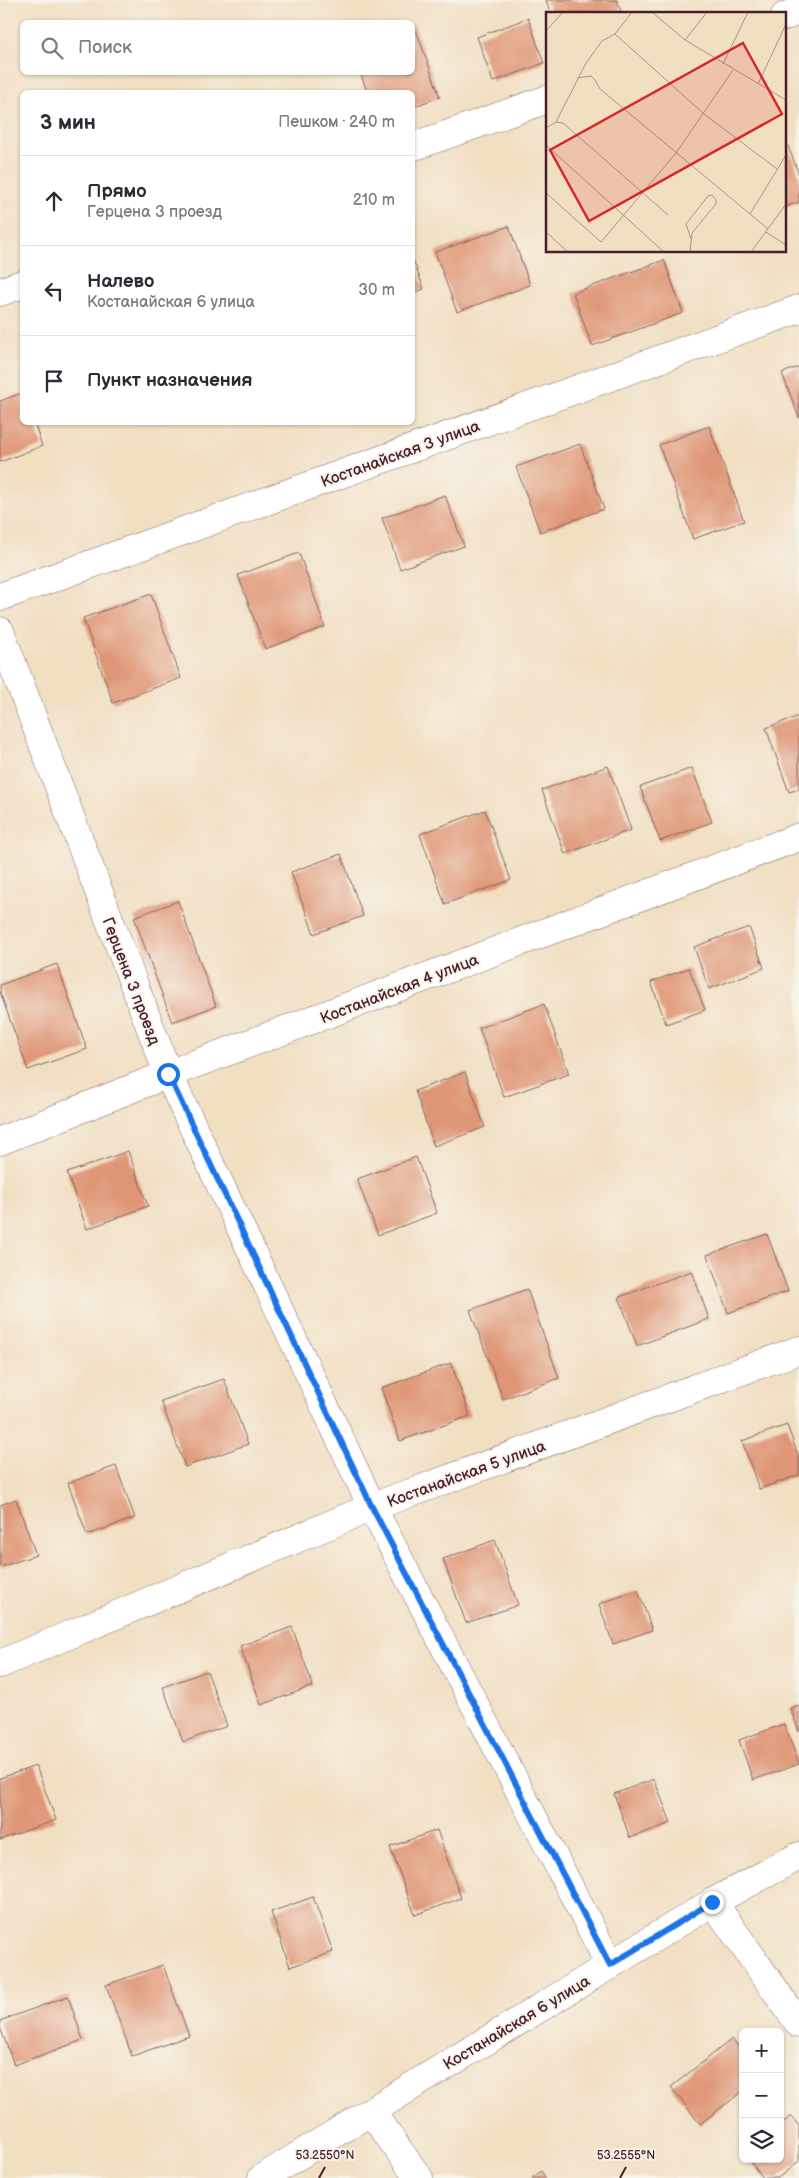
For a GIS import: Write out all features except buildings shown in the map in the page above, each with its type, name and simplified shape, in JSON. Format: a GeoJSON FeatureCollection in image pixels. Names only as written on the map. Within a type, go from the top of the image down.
{"type":"FeatureCollection","features":[{"type":"Feature","properties":{"kind":"street"},"geometry":{"type":"LineString","coordinates":[[786,16],[799,11]]}},
{"type":"Feature","properties":{"kind":"street"},"geometry":{"type":"LineString","coordinates":[[415,146],[546,101]]}},
{"type":"Feature","properties":{"kind":"street"},"geometry":{"type":"LineString","coordinates":[[0,292],[20,285]]}},
{"type":"Feature","properties":{"kind":"street","name":"Костанайская 3 улица"},"geometry":{"type":"LineString","coordinates":[[0,597],[799,309]]}},
{"type":"Feature","properties":{"kind":"street","name":"Герцена 3 проезд"},"geometry":{"type":"LineString","coordinates":[[0,631],[168,1074],[372,1507],[610,1965]]}},
{"type":"Feature","properties":{"kind":"street","name":"Костанайская 4 улица"},"geometry":{"type":"LineString","coordinates":[[0,1141],[168,1074],[799,837]]}},
{"type":"Feature","properties":{"kind":"street","name":"Костанайская 5 улица"},"geometry":{"type":"LineString","coordinates":[[0,1664],[372,1507],[799,1350]]}},
{"type":"Feature","properties":{"kind":"street","name":"Костанайская 6 улица"},"geometry":{"type":"LineString","coordinates":[[262,2178],[712,1902],[799,1856]]}},
{"type":"Feature","properties":{"kind":"street"},"geometry":{"type":"LineString","coordinates":[[712,1902],[799,2024]]}},
{"type":"Feature","properties":{"kind":"street"},"geometry":{"type":"LineString","coordinates":[[370,2112],[419,2178]]}},
{"type":"Feature","properties":{"kind":"route"},"geometry":{"type":"LineString","coordinates":[[168,1074],[372,1507],[610,1965],[712,1902]]}}]}
